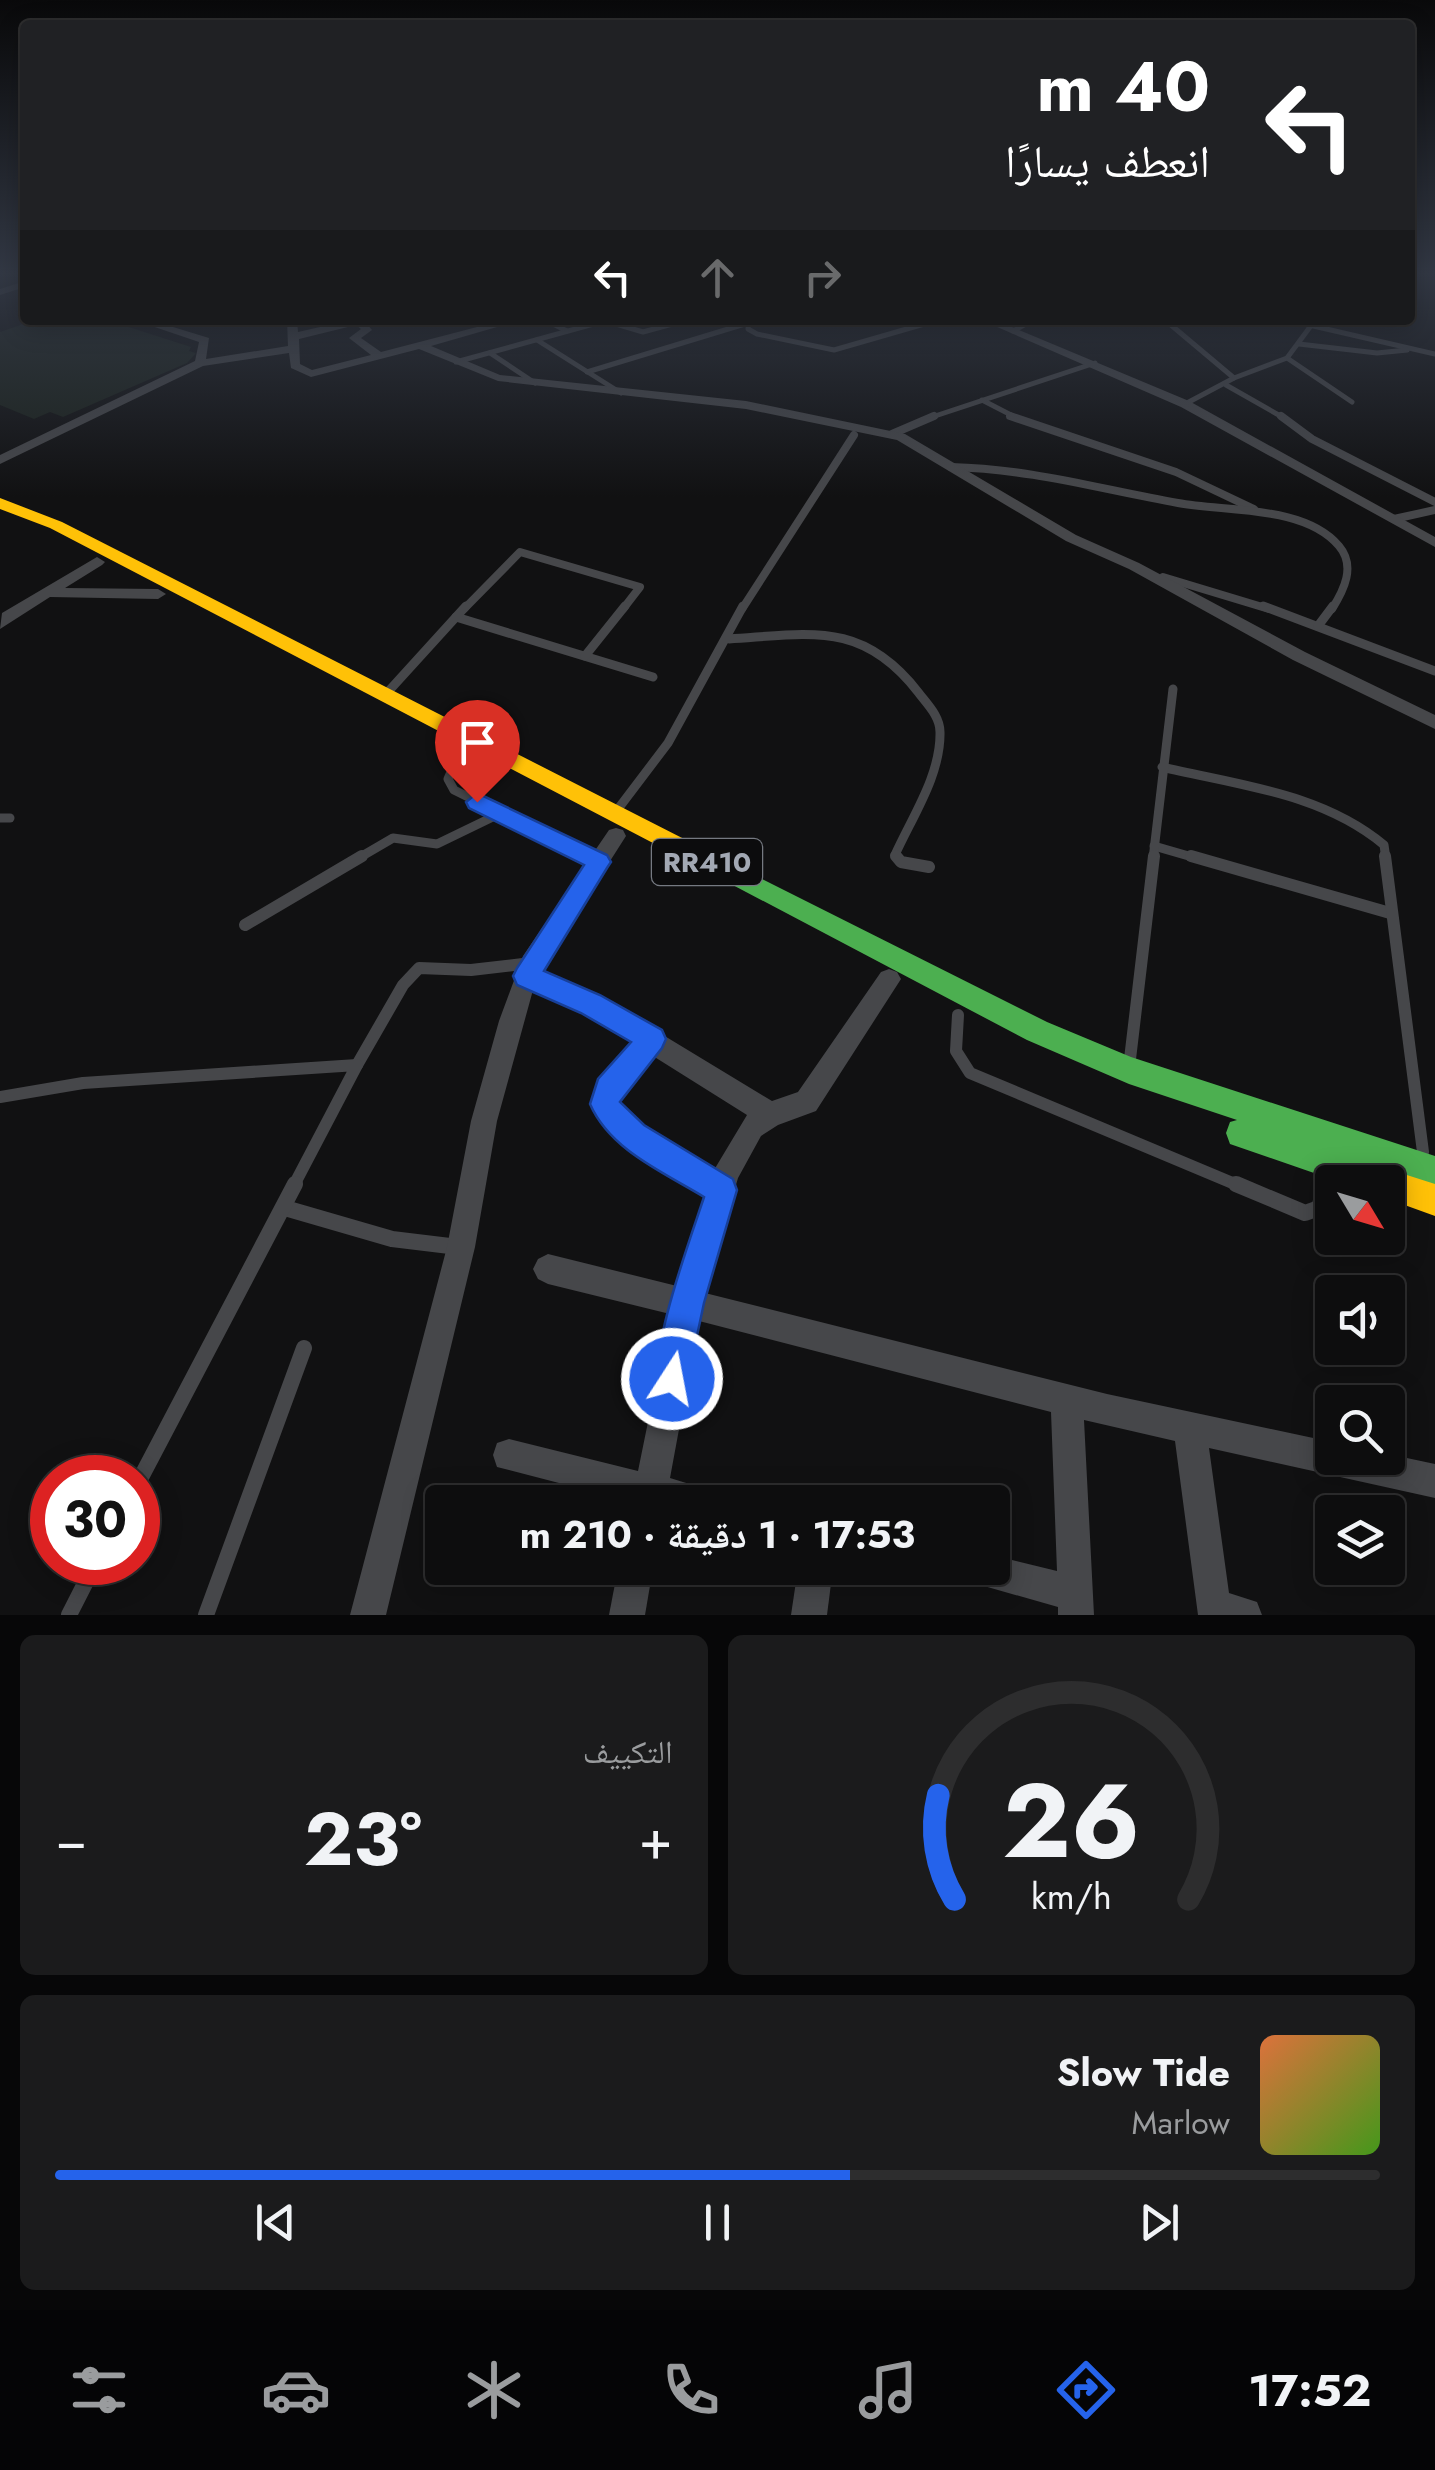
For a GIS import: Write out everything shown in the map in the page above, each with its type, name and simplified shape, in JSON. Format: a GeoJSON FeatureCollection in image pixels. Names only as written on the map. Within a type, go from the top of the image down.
{"type":"FeatureCollection","features":[{"type":"Feature","properties":{"kind":"highway","name":"RR410"},"geometry":{"type":"LineString","coordinates":[[0,503],[56,525],[385,695],[958,1015],[1128,1092],[1331,1165]]}},
{"type":"Feature","properties":{"kind":"highway","name":"RR410"},"geometry":{"type":"LineString","coordinates":[[0,516],[97,562],[459,753],[616,825],[994,1011],[1129,1070],[1430,1169]]}},
{"type":"Feature","properties":{"kind":"highway","name":"RR410"},"geometry":{"type":"LineString","coordinates":[[1405,1190],[1435,1200]]}},
{"type":"Feature","properties":{"kind":"street"},"geometry":{"type":"LineString","coordinates":[[200,363],[204,346]]}},
{"type":"Feature","properties":{"kind":"street"},"geometry":{"type":"LineString","coordinates":[[0,460],[200,363],[277,346]]}},
{"type":"Feature","properties":{"kind":"street"},"geometry":{"type":"LineString","coordinates":[[293,346],[296,366],[311,374],[421,346]]}},
{"type":"Feature","properties":{"kind":"street"},"geometry":{"type":"LineString","coordinates":[[366,346],[382,357]]}},
{"type":"Feature","properties":{"kind":"street"},"geometry":{"type":"LineString","coordinates":[[423,346],[483,374],[622,394],[746,405],[892,434],[1071,538],[1134,566],[1299,656],[1435,722]]}},
{"type":"Feature","properties":{"kind":"street"},"geometry":{"type":"LineString","coordinates":[[1061,346],[1184,404],[1435,543]]}},
{"type":"Feature","properties":{"kind":"street"},"geometry":{"type":"LineString","coordinates":[[3,618],[52,593],[97,562]]}},
{"type":"Feature","properties":{"kind":"street"},"geometry":{"type":"LineString","coordinates":[[52,593],[158,594]]}},
{"type":"Feature","properties":{"kind":"street"},"geometry":{"type":"LineString","coordinates":[[368,1615],[461,1247],[484,1121],[528,970],[599,862],[616,825]]}},
{"type":"Feature","properties":{"kind":"street"},"geometry":{"type":"LineString","coordinates":[[528,970],[652,1039],[770,1115]]}},
{"type":"Feature","properties":{"kind":"street"},"geometry":{"type":"LineString","coordinates":[[652,1485],[687,1303],[722,1190],[752,1128],[770,1115],[806,1102],[819,1088],[888,979]]}},
{"type":"Feature","properties":{"kind":"street"},"geometry":{"type":"LineString","coordinates":[[652,1039],[608,1088],[605,1104],[614,1120],[633,1136],[722,1190]]}},
{"type":"Feature","properties":{"kind":"street"},"geometry":{"type":"LineString","coordinates":[[548,1269],[1067,1400],[1435,1481]]}},
{"type":"Feature","properties":{"kind":"street"},"geometry":{"type":"LineString","coordinates":[[1010,1581],[1075,1604],[1067,1400]]}},
{"type":"Feature","properties":{"kind":"street"},"geometry":{"type":"LineString","coordinates":[[1190,1428],[1224,1612]]}},
{"type":"Feature","properties":{"kind":"street"},"geometry":{"type":"LineString","coordinates":[[509,1456],[606,1485]]}},
{"type":"Feature","properties":{"kind":"street"},"geometry":{"type":"LineString","coordinates":[[627,1615],[633,1585]]}},
{"type":"Feature","properties":{"kind":"street"},"geometry":{"type":"LineString","coordinates":[[809,1615],[813,1585]]}},
{"type":"Feature","properties":{"kind":"lane"},"geometry":{"type":"LineString","coordinates":[[456,362],[514,346]]}},
{"type":"Feature","properties":{"kind":"lane"},"geometry":{"type":"LineString","coordinates":[[547,346],[622,394]]}},
{"type":"Feature","properties":{"kind":"lane"},"geometry":{"type":"LineString","coordinates":[[588,372],[669,346]]}},
{"type":"Feature","properties":{"kind":"lane"},"geometry":{"type":"LineString","coordinates":[[817,346],[834,350],[847,346]]}},
{"type":"Feature","properties":{"kind":"lane"},"geometry":{"type":"LineString","coordinates":[[1196,346],[1234,378]]}},
{"type":"Feature","properties":{"kind":"lane"},"geometry":{"type":"LineString","coordinates":[[1184,404],[1234,378],[1287,358],[1297,346]]}},
{"type":"Feature","properties":{"kind":"lane"},"geometry":{"type":"LineString","coordinates":[[1320,346],[1377,353],[1412,349]]}},
{"type":"Feature","properties":{"kind":"lane"},"geometry":{"type":"LineString","coordinates":[[1401,346],[1435,354]]}},
{"type":"Feature","properties":{"kind":"lane"},"geometry":{"type":"LineString","coordinates":[[490,353],[535,382]]}},
{"type":"Feature","properties":{"kind":"lane"},"geometry":{"type":"LineString","coordinates":[[1287,358],[1352,402]]}},
{"type":"Feature","properties":{"kind":"lane"},"geometry":{"type":"LineString","coordinates":[[892,434],[1095,363]]}},
{"type":"Feature","properties":{"kind":"lane"},"geometry":{"type":"LineString","coordinates":[[1226,385],[1263,402],[1312,438],[1435,502]]}},
{"type":"Feature","properties":{"kind":"lane"},"geometry":{"type":"LineString","coordinates":[[982,400],[1005,414],[1176,472],[1262,514],[1308,528],[1341,548],[1349,572],[1336,605],[1318,626]]}},
{"type":"Feature","properties":{"kind":"lane"},"geometry":{"type":"LineString","coordinates":[[616,825],[729,639],[763,571],[854,436]]}},
{"type":"Feature","properties":{"kind":"lane"},"geometry":{"type":"LineString","coordinates":[[950,468],[1036,472],[1199,507],[1262,514]]}},
{"type":"Feature","properties":{"kind":"lane"},"geometry":{"type":"LineString","coordinates":[[1394,520],[1435,510]]}},
{"type":"Feature","properties":{"kind":"lane"},"geometry":{"type":"LineString","coordinates":[[385,695],[520,552],[638,584],[638,590],[585,656]]}},
{"type":"Feature","properties":{"kind":"lane"},"geometry":{"type":"LineString","coordinates":[[1134,566],[1318,626],[1435,671]]}},
{"type":"Feature","properties":{"kind":"lane"},"geometry":{"type":"LineString","coordinates":[[456,617],[653,677]]}},
{"type":"Feature","properties":{"kind":"lane"},"geometry":{"type":"LineString","coordinates":[[729,639],[848,636],[872,644],[900,666],[932,711],[940,732],[920,806],[895,855],[906,864],[930,867]]}},
{"type":"Feature","properties":{"kind":"lane"},"geometry":{"type":"LineString","coordinates":[[1129,1070],[1174,689]]}},
{"type":"Feature","properties":{"kind":"lane"},"geometry":{"type":"LineString","coordinates":[[459,753],[448,779],[454,790],[599,862]]}},
{"type":"Feature","properties":{"kind":"lane"},"geometry":{"type":"LineString","coordinates":[[1162,766],[1327,810],[1363,826],[1384,844],[1390,913],[1430,1169]]}},
{"type":"Feature","properties":{"kind":"lane"},"geometry":{"type":"LineString","coordinates":[[245,924],[393,838],[437,844],[501,814]]}},
{"type":"Feature","properties":{"kind":"lane"},"geometry":{"type":"LineString","coordinates":[[1154,846],[1390,913]]}},
{"type":"Feature","properties":{"kind":"lane"},"geometry":{"type":"LineString","coordinates":[[153,1455],[357,1065],[403,985],[419,968],[528,970]]}},
{"type":"Feature","properties":{"kind":"lane"},"geometry":{"type":"LineString","coordinates":[[958,1015],[956,1051],[970,1073],[1306,1213],[1315,1210]]}},
{"type":"Feature","properties":{"kind":"lane"},"geometry":{"type":"LineString","coordinates":[[0,1098],[83,1083],[357,1065]]}},
{"type":"Feature","properties":{"kind":"lane"},"geometry":{"type":"LineString","coordinates":[[285,1208],[406,1245],[461,1247]]}},
{"type":"Feature","properties":{"kind":"lane"},"geometry":{"type":"LineString","coordinates":[[206,1615],[304,1348]]}},
{"type":"Feature","properties":{"kind":"lane"},"geometry":{"type":"LineString","coordinates":[[68,1615],[84,1585]]}},
{"type":"Feature","properties":{"kind":"shaded area"},"geometry":{"type":"Polygon","coordinates":[[[0,346],[189,346],[189,351],[196,353],[187,363],[63,417],[50,412],[34,419],[0,405],[0,346]]]}},
{"type":"Feature","properties":{"kind":"traffic: fast"},"geometry":{"type":"LineString","coordinates":[[682,848],[1037,1031],[1129,1070],[1435,1171]]}},
{"type":"Feature","properties":{"kind":"traffic: fast"},"geometry":{"type":"LineString","coordinates":[[1241,1133],[1334,1165]]}},
{"type":"Feature","properties":{"kind":"traffic: slow"},"geometry":{"type":"LineString","coordinates":[[0,503],[56,525],[682,848]]}},
{"type":"Feature","properties":{"kind":"traffic: slow"},"geometry":{"type":"LineString","coordinates":[[1405,1190],[1435,1200]]}},
{"type":"Feature","properties":{"kind":"route"},"geometry":{"type":"LineString","coordinates":[[477,802],[599,862],[526,976],[590,1004],[652,1039],[608,1088],[605,1104],[614,1120],[633,1136],[722,1190],[687,1303],[672,1379]]}}]}
